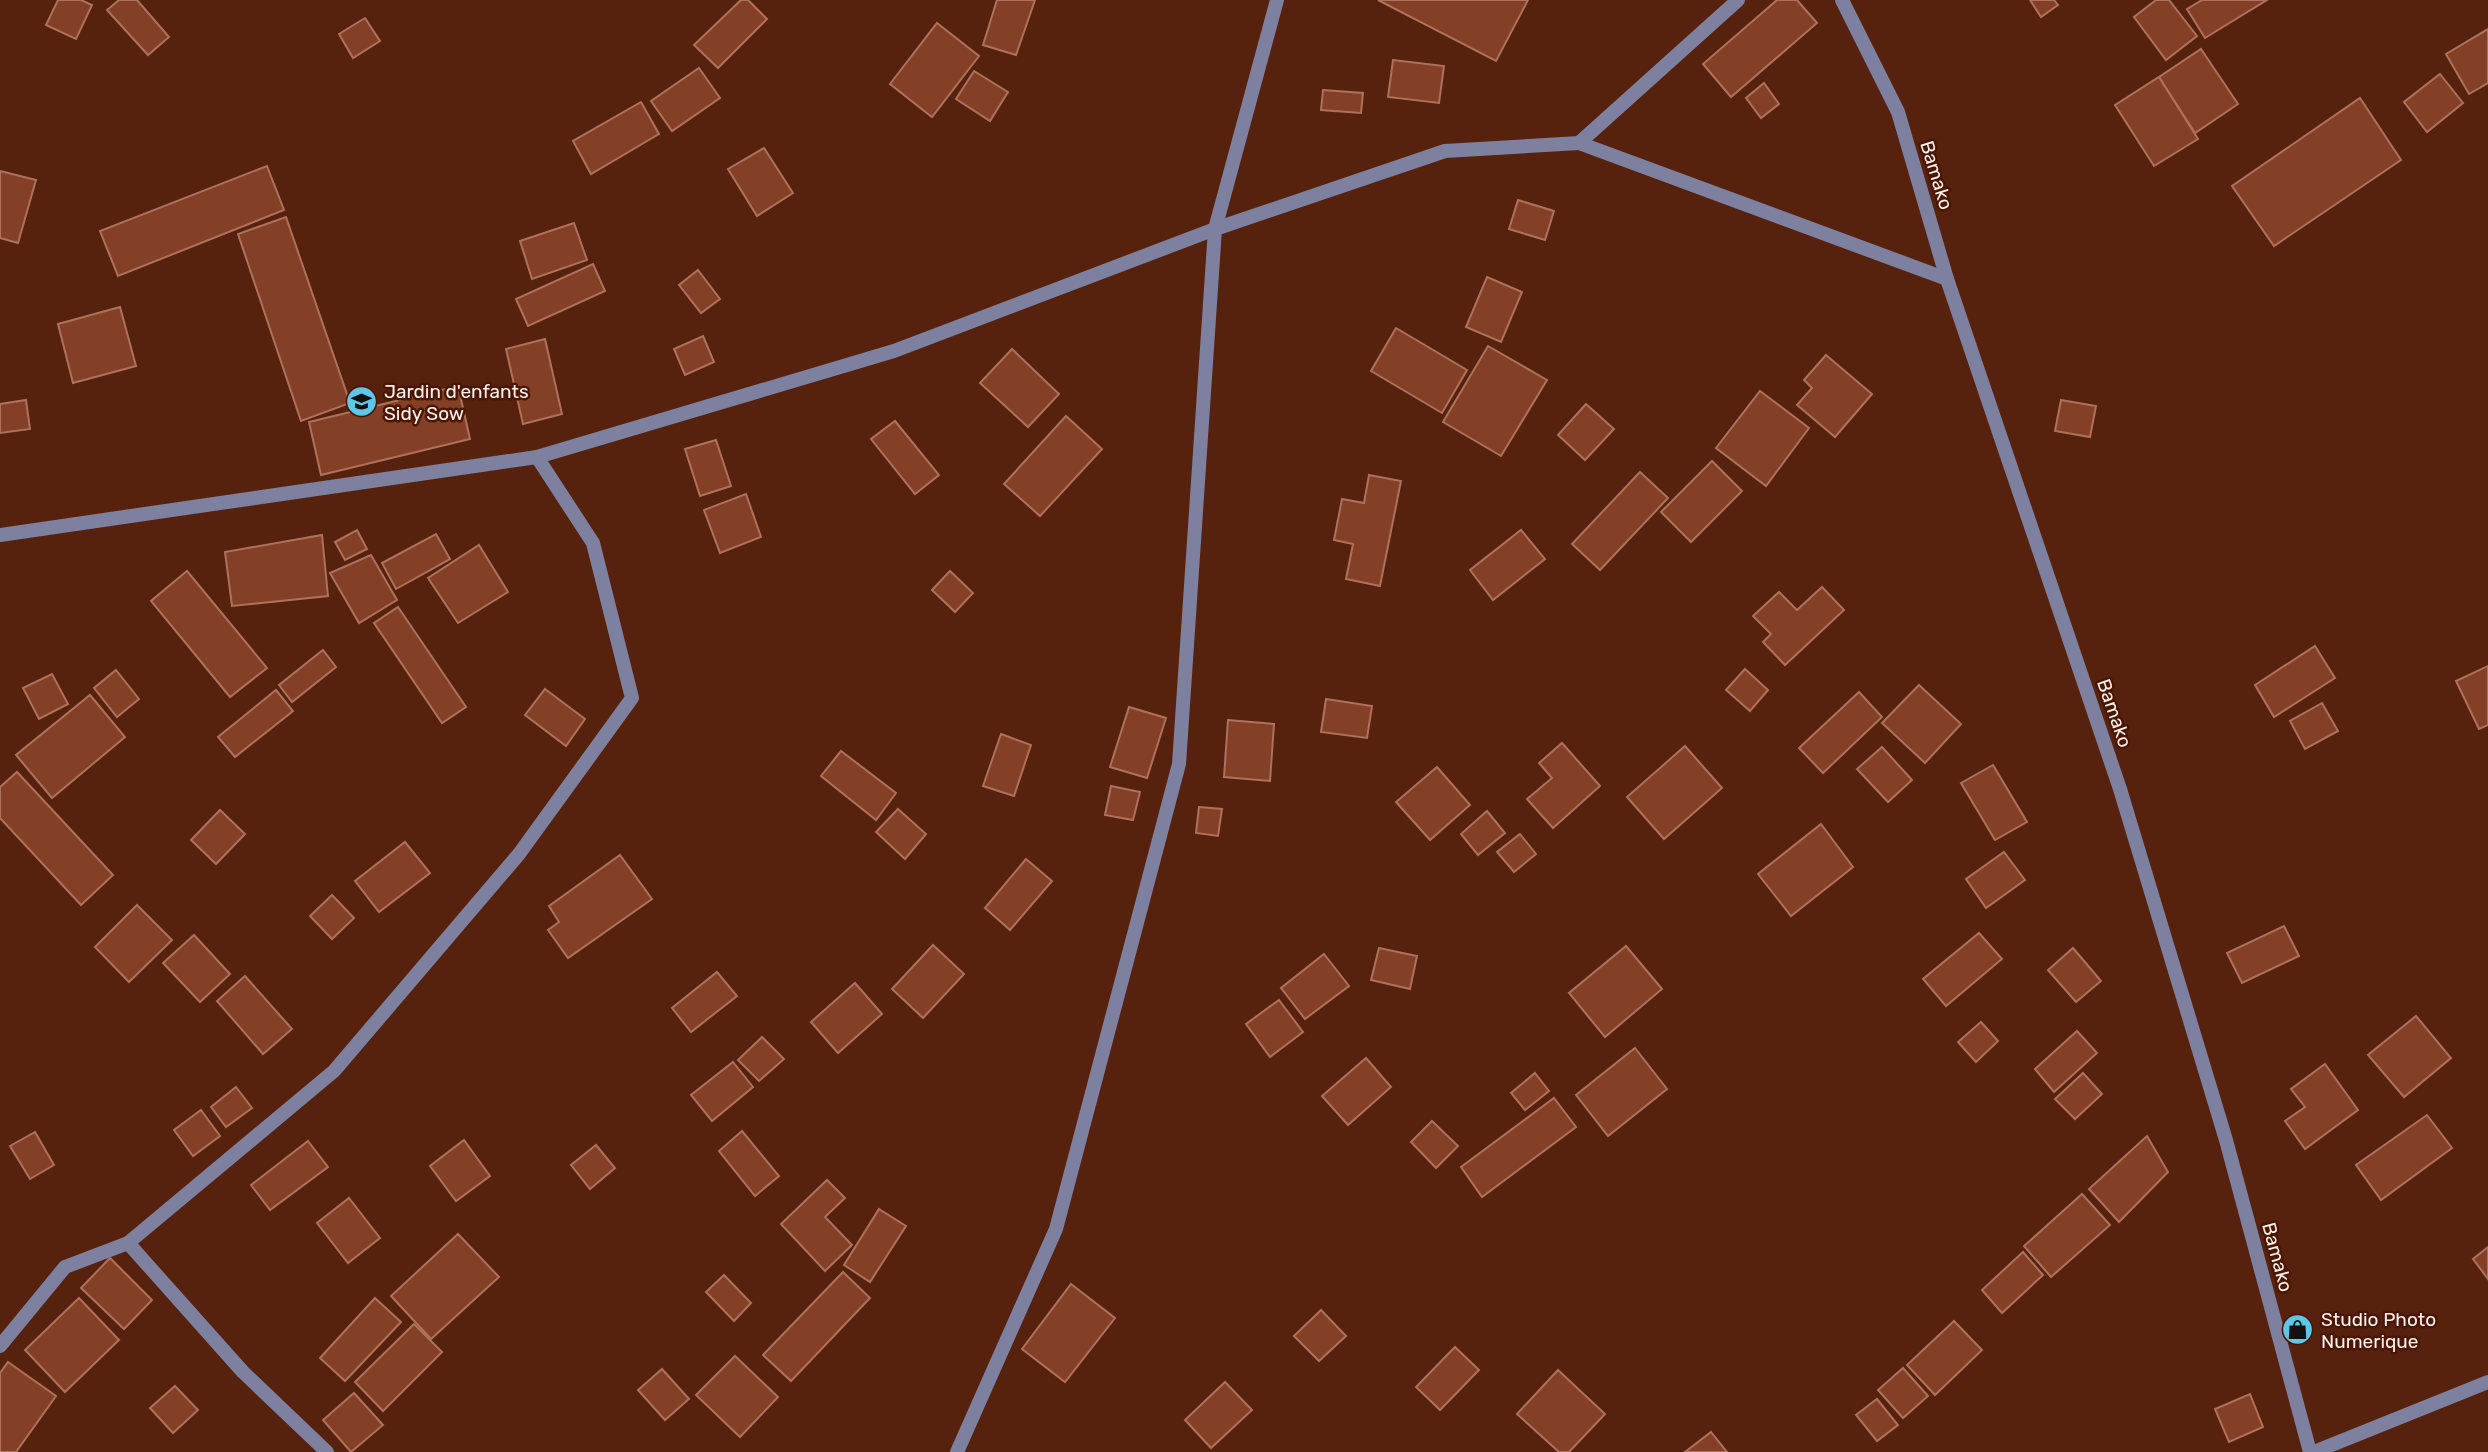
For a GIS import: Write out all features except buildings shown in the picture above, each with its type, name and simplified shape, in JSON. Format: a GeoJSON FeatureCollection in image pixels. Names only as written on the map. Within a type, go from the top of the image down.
{"type":"FeatureCollection","features":[{"type":"Feature","properties":{"kind":"street"},"geometry":{"type":"LineString","coordinates":[[957,1452],[1056,1229],[1179,764],[1215,229],[1277,0]]}},
{"type":"Feature","properties":{"kind":"street"},"geometry":{"type":"LineString","coordinates":[[1579,144],[1738,0]]}},
{"type":"Feature","properties":{"kind":"street","name":"Bamako"},"geometry":{"type":"LineString","coordinates":[[1842,0],[1898,112],[1948,279],[2120,789],[2226,1140],[2312,1452]]}},
{"type":"Feature","properties":{"kind":"street"},"geometry":{"type":"LineString","coordinates":[[0,535],[537,457],[894,351],[1215,229],[1445,150],[1579,144],[1948,279]]}},
{"type":"Feature","properties":{"kind":"street"},"geometry":{"type":"LineString","coordinates":[[0,1346],[65,1267],[128,1243],[334,1071],[519,854],[632,698],[593,542],[537,457]]}},
{"type":"Feature","properties":{"kind":"street"},"geometry":{"type":"LineString","coordinates":[[128,1243],[243,1372],[327,1452]]}},
{"type":"Feature","properties":{"kind":"street"},"geometry":{"type":"LineString","coordinates":[[2312,1452],[2488,1382]]}},
{"type":"Feature","properties":{"kind":"place","name":"Jardin d'enfants Sidy Sow"},"geometry":{"type":"Point","coordinates":[361,402]}},
{"type":"Feature","properties":{"kind":"place","name":"Studio Photo Numerique"},"geometry":{"type":"Point","coordinates":[2298,1330]}}]}
